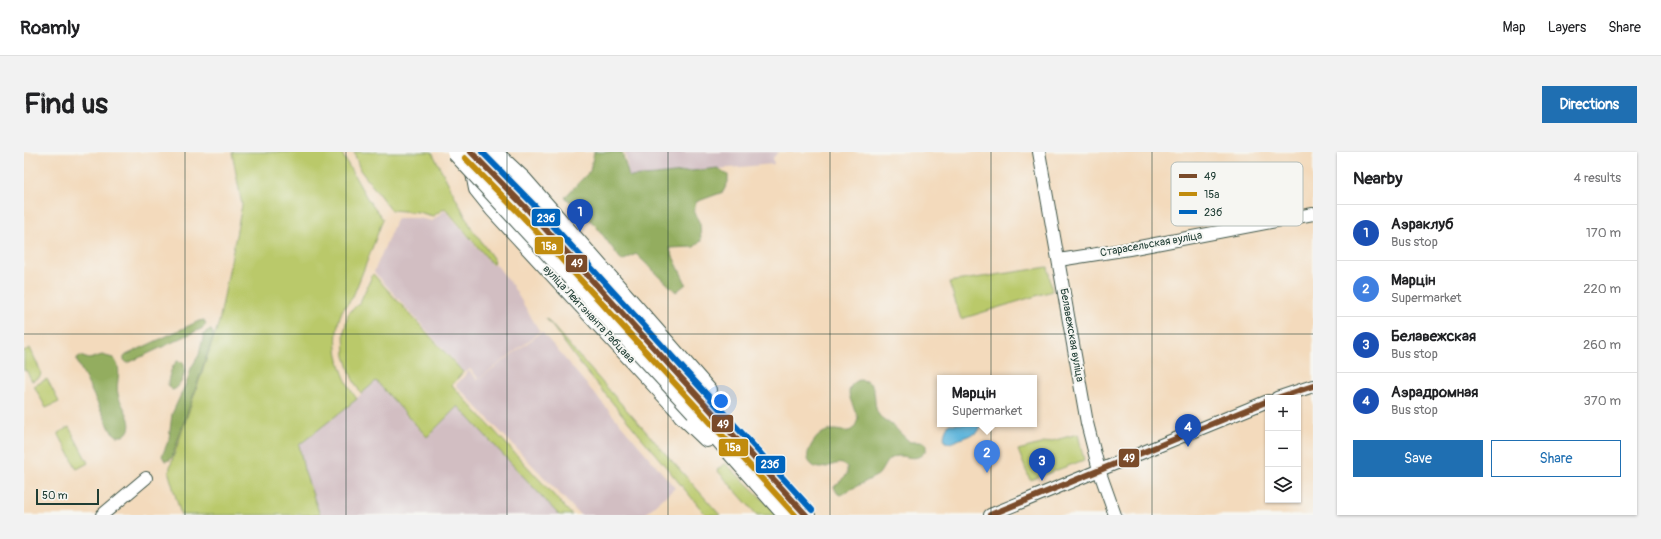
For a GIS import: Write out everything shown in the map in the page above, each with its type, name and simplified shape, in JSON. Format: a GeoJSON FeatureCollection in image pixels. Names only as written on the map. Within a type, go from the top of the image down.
{"type":"FeatureCollection","features":[{"type":"Feature","properties":{"kind":"highway","name":"вуліца Лейтэнанта Рабцава"},"geometry":{"type":"LineString","coordinates":[[456,152],[697,404],[746,450],[806,515]]}},
{"type":"Feature","properties":{"kind":"highway","name":"вуліца Лейтэнанта Рабцава"},"geometry":{"type":"LineString","coordinates":[[471,152],[529,211],[697,404],[749,473],[787,515]]}},
{"type":"Feature","properties":{"kind":"main road","name":"вуліца Лейтэнанта Рабцава"},"geometry":{"type":"LineString","coordinates":[[471,152],[477,189],[526,246],[697,404]]}},
{"type":"Feature","properties":{"kind":"main road","name":"вуліца Лейтэнанта Рабцава"},"geometry":{"type":"LineString","coordinates":[[494,152],[524,179],[697,404]]}},
{"type":"Feature","properties":{"kind":"main road"},"geometry":{"type":"LineString","coordinates":[[493,209],[506,214],[517,211],[525,204],[529,196],[524,179]]}},
{"type":"Feature","properties":{"kind":"main road"},"geometry":{"type":"LineString","coordinates":[[526,246],[523,238],[523,229],[529,220],[544,214],[550,215],[557,220]]}},
{"type":"Feature","properties":{"kind":"street","name":"Белавежская вуліца"},"geometry":{"type":"LineString","coordinates":[[1039,152],[1082,398],[1100,470],[1116,515]]}},
{"type":"Feature","properties":{"kind":"street","name":"Старасельская вуліца"},"geometry":{"type":"LineString","coordinates":[[1303,216],[1313,214]]}},
{"type":"Feature","properties":{"kind":"street","name":"Старасельская вуліца"},"geometry":{"type":"LineString","coordinates":[[1059,260],[1129,249],[1250,226]]}},
{"type":"Feature","properties":{"kind":"street"},"geometry":{"type":"LineString","coordinates":[[1286,395],[1313,386]]}},
{"type":"Feature","properties":{"kind":"street"},"geometry":{"type":"LineString","coordinates":[[990,515],[1265,402]]}},
{"type":"Feature","properties":{"kind":"street"},"geometry":{"type":"LineString","coordinates":[[102,515],[146,478]]}},
{"type":"Feature","properties":{"kind":"shaded area"},"geometry":{"type":"Polygon","coordinates":[[[625,152],[778,152],[773,158],[774,164],[629,177],[625,152]]]}},
{"type":"Feature","properties":{"kind":"shaded area"},"geometry":{"type":"Polygon","coordinates":[[[445,210],[492,265],[495,263],[512,285],[540,332],[479,379],[470,369],[465,373],[374,272],[397,218],[417,218],[432,221],[445,210]]]}},
{"type":"Feature","properties":{"kind":"shaded area"},"geometry":{"type":"Polygon","coordinates":[[[542,332],[675,488],[644,515],[580,515],[456,385],[469,371],[478,380],[542,332]]]}},
{"type":"Feature","properties":{"kind":"shaded area"},"geometry":{"type":"Polygon","coordinates":[[[376,381],[426,437],[458,406],[559,515],[320,515],[304,470],[299,445],[346,408],[376,381]]]}},
{"type":"Feature","properties":{"kind":"green space"},"geometry":{"type":"Polygon","coordinates":[[[232,152],[341,152],[368,200],[383,219],[353,296],[342,311],[338,322],[338,357],[345,379],[357,399],[299,445],[304,470],[320,515],[181,515],[169,474],[170,467],[219,322],[242,205],[232,152]]]}},
{"type":"Feature","properties":{"kind":"green space"},"geometry":{"type":"Polygon","coordinates":[[[354,152],[432,152],[472,229],[495,261],[492,264],[445,208],[433,216],[418,212],[391,210],[360,170],[354,152]]]}},
{"type":"Feature","properties":{"kind":"green space"},"geometry":{"type":"Polygon","coordinates":[[[594,152],[622,152],[629,177],[718,168],[728,175],[728,182],[723,192],[696,202],[694,211],[700,224],[701,241],[694,247],[669,248],[686,284],[676,292],[636,254],[622,261],[596,226],[565,197],[590,171],[594,152]]]}},
{"type":"Feature","properties":{"kind":"green space"},"geometry":{"type":"Polygon","coordinates":[[[1048,267],[1052,291],[961,319],[949,282],[1048,267]]]}},
{"type":"Feature","properties":{"kind":"green space"},"geometry":{"type":"Polygon","coordinates":[[[373,274],[463,372],[452,385],[572,515],[559,515],[458,406],[427,437],[376,381],[361,394],[352,378],[345,356],[344,333],[348,314],[360,302],[373,274]]]}},
{"type":"Feature","properties":{"kind":"green space"},"geometry":{"type":"Polygon","coordinates":[[[546,318],[720,515],[706,515],[581,365],[546,318]]]}},
{"type":"Feature","properties":{"kind":"green space"},"geometry":{"type":"Polygon","coordinates":[[[204,320],[206,324],[203,328],[130,362],[127,363],[124,360],[126,355],[204,320]]]}},
{"type":"Feature","properties":{"kind":"green space"},"geometry":{"type":"Polygon","coordinates":[[[211,330],[213,337],[172,457],[170,460],[165,461],[162,456],[169,439],[172,414],[188,379],[191,368],[199,355],[204,334],[211,330]]]}},
{"type":"Feature","properties":{"kind":"green space"},"geometry":{"type":"Polygon","coordinates":[[[30,348],[41,372],[40,377],[32,381],[26,370],[24,371],[24,351],[30,348]]]}},
{"type":"Feature","properties":{"kind":"green space"},"geometry":{"type":"Polygon","coordinates":[[[102,355],[113,358],[118,366],[119,371],[117,389],[119,399],[128,416],[130,427],[128,432],[123,436],[117,436],[111,431],[77,361],[77,358],[80,356],[89,359],[102,355]]]}},
{"type":"Feature","properties":{"kind":"green space"},"geometry":{"type":"Polygon","coordinates":[[[177,361],[183,362],[185,369],[181,383],[172,390],[168,386],[169,380],[172,369],[177,361]]]}},
{"type":"Feature","properties":{"kind":"green space"},"geometry":{"type":"Polygon","coordinates":[[[47,379],[59,402],[46,408],[34,386],[47,379]]]}},
{"type":"Feature","properties":{"kind":"green space"},"geometry":{"type":"Polygon","coordinates":[[[859,380],[866,381],[871,384],[874,393],[876,410],[880,416],[895,427],[910,442],[923,442],[926,444],[926,450],[922,455],[914,458],[896,456],[891,458],[887,461],[878,475],[840,495],[834,487],[847,474],[847,467],[843,464],[834,464],[820,468],[816,467],[809,461],[808,453],[813,442],[822,433],[829,430],[849,431],[854,428],[858,419],[849,393],[853,384],[859,380]]]}},
{"type":"Feature","properties":{"kind":"green space"},"geometry":{"type":"Polygon","coordinates":[[[69,427],[88,463],[77,469],[58,433],[69,427]]]}},
{"type":"Feature","properties":{"kind":"green space"},"geometry":{"type":"Polygon","coordinates":[[[1078,434],[1084,460],[1030,480],[1018,450],[1078,434]]]}},
{"type":"Feature","properties":{"kind":"green space"},"geometry":{"type":"Polygon","coordinates":[[[725,463],[779,515],[757,515],[717,470],[725,463]]]}},
{"type":"Feature","properties":{"kind":"water"},"geometry":{"type":"Polygon","coordinates":[[[947,427],[980,427],[978,432],[950,443],[945,442],[945,430],[947,427]]]}},
{"type":"Feature","properties":{"kind":"transit line","name":"49"},"geometry":{"type":"LineString","coordinates":[[471,152],[529,211],[806,515]]}},
{"type":"Feature","properties":{"kind":"transit line","name":"23б"},"geometry":{"type":"LineString","coordinates":[[482,152],[535,206],[812,510]]}},
{"type":"Feature","properties":{"kind":"transit line","name":"15а"},"geometry":{"type":"LineString","coordinates":[[465,158],[523,217],[795,515]]}},
{"type":"Feature","properties":{"kind":"transit line","name":"49"},"geometry":{"type":"LineString","coordinates":[[1286,395],[1313,386]]}},
{"type":"Feature","properties":{"kind":"transit line","name":"49"},"geometry":{"type":"LineString","coordinates":[[990,515],[1265,402]]}},
{"type":"Feature","properties":{"kind":"place","name":"Аэраклуб"},"geometry":{"type":"Point","coordinates":[580,232]}},
{"type":"Feature","properties":{"kind":"place","name":"Аэрадромная"},"geometry":{"type":"Point","coordinates":[1188,447]}},
{"type":"Feature","properties":{"kind":"place","name":"Марцін"},"geometry":{"type":"Point","coordinates":[987,473]}},
{"type":"Feature","properties":{"kind":"place","name":"Белавежская"},"geometry":{"type":"Point","coordinates":[1042,481]}}]}
